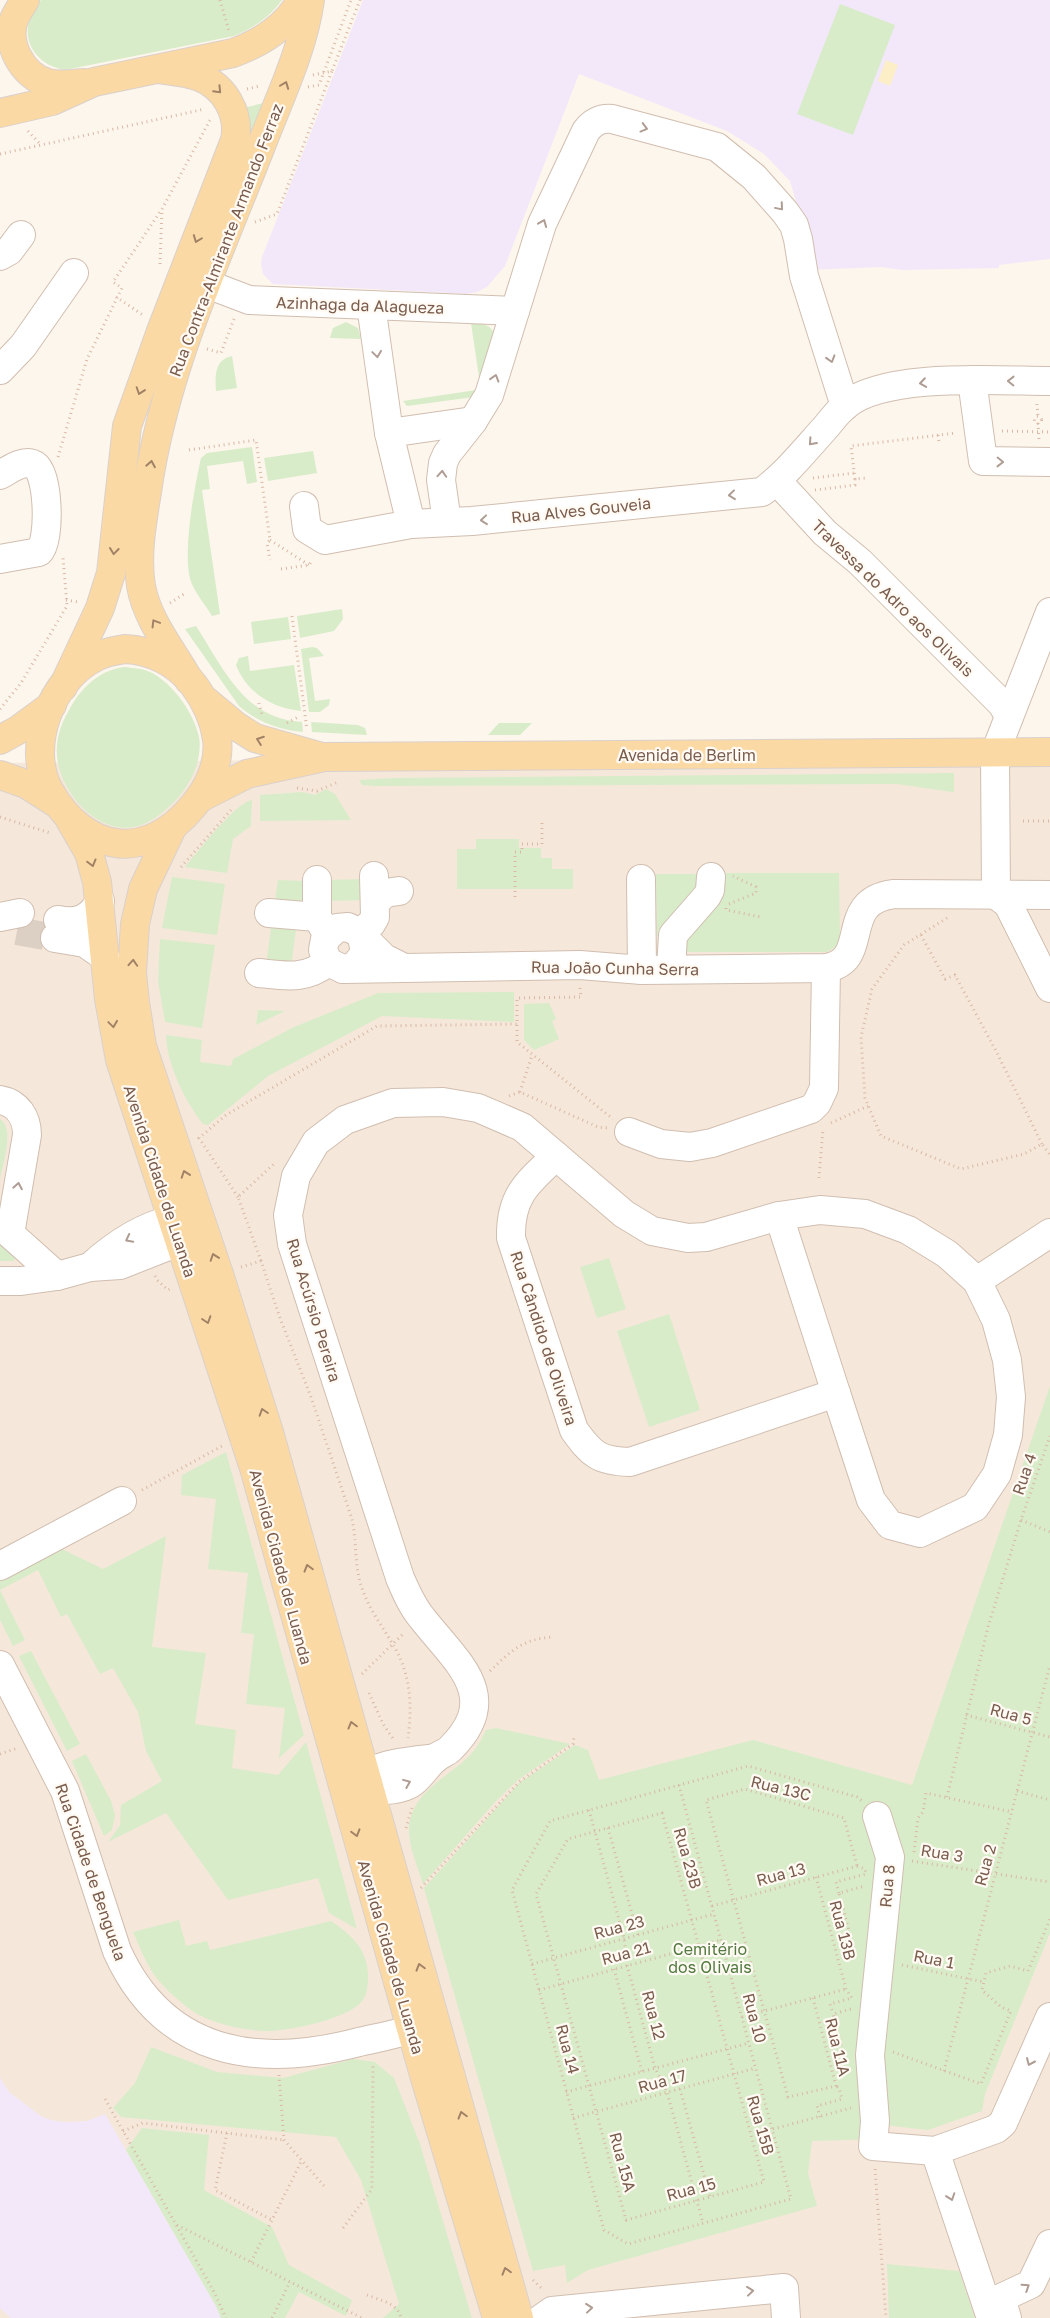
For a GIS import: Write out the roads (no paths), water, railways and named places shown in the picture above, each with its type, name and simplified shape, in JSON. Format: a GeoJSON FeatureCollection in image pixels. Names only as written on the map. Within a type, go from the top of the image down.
{"type":"FeatureCollection","features":[{"type":"Feature","properties":{"kind":"main road"},"geometry":{"type":"LineString","coordinates":[[0,16],[18,0]]}},
{"type":"Feature","properties":{"kind":"main road"},"geometry":{"type":"LineString","coordinates":[[25,0],[14,18],[12,34],[16,55],[28,72],[47,83],[94,82],[233,53],[253,45],[269,35],[285,21],[301,0]]}},
{"type":"Feature","properties":{"kind":"main road","name":"Rua Contra-Almirante Armando Ferraz"},"geometry":{"type":"LineString","coordinates":[[196,688],[150,614],[142,587],[139,555],[147,488],[156,439],[184,340],[287,80],[307,19],[310,0]]}},
{"type":"Feature","properties":{"kind":"main road","name":"Rua Contra-Almirante Armando Ferraz"},"geometry":{"type":"LineString","coordinates":[[59,819],[39,757],[44,723],[100,608],[111,573],[127,426],[161,332],[236,140],[236,119],[230,104],[212,83],[183,72],[157,69]]}},
{"type":"Feature","properties":{"kind":"main road"},"geometry":{"type":"LineString","coordinates":[[0,113],[52,101],[94,82]]}},
{"type":"Feature","properties":{"kind":"main road","name":"Avenida de Berlim"},"geometry":{"type":"LineString","coordinates":[[57,696],[78,669],[95,657],[125,649],[139,649],[155,654],[173,666],[236,726],[255,738],[324,757]]}},
{"type":"Feature","properties":{"kind":"main road"},"geometry":{"type":"LineString","coordinates":[[0,775],[26,784],[59,819],[104,841],[119,844],[140,842],[157,837],[172,828],[200,798],[216,766],[215,728],[196,688]]}},
{"type":"Feature","properties":{"kind":"main road"},"geometry":{"type":"LineString","coordinates":[[0,740],[18,730],[57,696]]}},
{"type":"Feature","properties":{"kind":"main road","name":"Avenida de Berlim"},"geometry":{"type":"LineString","coordinates":[[200,798],[247,774],[324,757],[1050,752]]}},
{"type":"Feature","properties":{"kind":"main road","name":"Avenida Cidade de Luanda"},"geometry":{"type":"LineString","coordinates":[[59,819],[89,853],[100,901],[113,1029],[120,1060],[177,1230],[207,1278],[280,1469],[519,2318]]}},
{"type":"Feature","properties":{"kind":"main road","name":"Avenida Cidade de Luanda"},"geometry":{"type":"LineString","coordinates":[[172,828],[140,899],[135,924],[132,972],[134,1002],[142,1046],[201,1220],[207,1278],[254,1468],[342,1787],[497,2318]]}},
{"type":"Feature","properties":{"kind":"street"},"geometry":{"type":"LineString","coordinates":[[447,522],[441,480],[443,463],[447,454],[473,421],[489,395],[542,224],[586,131],[597,121],[612,119],[717,147],[754,177],[794,226],[804,276],[845,406]]}},
{"type":"Feature","properties":{"kind":"street"},"geometry":{"type":"LineString","coordinates":[[0,256],[9,251],[20,235]]}},
{"type":"Feature","properties":{"kind":"street"},"geometry":{"type":"LineString","coordinates":[[0,370],[23,346],[74,273]]}},
{"type":"Feature","properties":{"kind":"street","name":"Azinhaga da Alagueza"},"geometry":{"type":"LineString","coordinates":[[207,284],[249,300],[515,311]]}},
{"type":"Feature","properties":{"kind":"street"},"geometry":{"type":"LineString","coordinates":[[370,305],[389,433],[411,524]]}},
{"type":"Feature","properties":{"kind":"street","name":"Rua Alves Gouveia"},"geometry":{"type":"LineString","coordinates":[[304,506],[307,529],[325,540],[411,524],[762,492],[788,485],[845,406],[866,393],[946,380],[1050,381]]}},
{"type":"Feature","properties":{"kind":"street"},"geometry":{"type":"LineString","coordinates":[[972,380],[983,461],[1048,469]]}},
{"type":"Feature","properties":{"kind":"street"},"geometry":{"type":"LineString","coordinates":[[389,433],[473,421]]}},
{"type":"Feature","properties":{"kind":"street"},"geometry":{"type":"LineString","coordinates":[[0,475],[24,464],[34,464],[40,469],[44,479],[47,531],[44,544],[39,552],[0,559]]}},
{"type":"Feature","properties":{"kind":"street","name":"Travessa do Adro aos Olivais"},"geometry":{"type":"LineString","coordinates":[[788,485],[824,533],[860,562],[1002,704],[1009,716]]}},
{"type":"Feature","properties":{"kind":"street"},"geometry":{"type":"LineString","coordinates":[[996,895],[995,753],[1050,612]]}},
{"type":"Feature","properties":{"kind":"street"},"geometry":{"type":"LineString","coordinates":[[671,970],[672,936],[707,896],[720,875]]}},
{"type":"Feature","properties":{"kind":"street"},"geometry":{"type":"LineString","coordinates":[[641,879],[642,970]]}},
{"type":"Feature","properties":{"kind":"street"},"geometry":{"type":"LineString","coordinates":[[259,973],[298,977],[313,972],[329,946],[332,931],[343,927],[348,927],[361,935],[365,948],[362,959],[354,967],[329,946],[317,880]]}},
{"type":"Feature","properties":{"kind":"street"},"geometry":{"type":"LineString","coordinates":[[361,935],[373,921],[382,890]]}},
{"type":"Feature","properties":{"kind":"street"},"geometry":{"type":"LineString","coordinates":[[629,1132],[661,1144],[690,1147],[712,1143],[811,1109],[817,1104],[824,1088],[826,968],[839,965],[848,955],[861,914],[870,902],[877,898],[894,894],[1050,895]]}},
{"type":"Feature","properties":{"kind":"street"},"geometry":{"type":"LineString","coordinates":[[996,895],[1008,904],[1050,988]]}},
{"type":"Feature","properties":{"kind":"street"},"geometry":{"type":"LineString","coordinates":[[100,901],[95,909],[82,920],[56,929],[85,943],[105,957]]}},
{"type":"Feature","properties":{"kind":"street","name":"Rua João Cunha Serra"},"geometry":{"type":"LineString","coordinates":[[269,913],[329,946],[404,968],[589,966],[671,970],[826,968]]}},
{"type":"Feature","properties":{"kind":"street","name":"Rua João Cunha Serra"},"geometry":{"type":"LineString","coordinates":[[361,935],[384,958],[404,968]]}},
{"type":"Feature","properties":{"kind":"street"},"geometry":{"type":"LineString","coordinates":[[0,1100],[13,1104],[20,1110],[27,1126],[5,1229],[57,1276]]}},
{"type":"Feature","properties":{"kind":"street","name":"Rua Acúrsio Pereira"},"geometry":{"type":"LineString","coordinates":[[368,1781],[384,1790],[411,1784],[426,1771],[436,1758],[449,1750],[472,1721],[473,1687],[466,1672],[420,1616],[400,1578],[292,1244],[288,1215],[296,1176],[316,1142],[344,1120],[393,1103],[443,1102],[478,1108],[522,1127],[624,1214],[652,1231],[688,1238],[706,1237],[779,1216],[820,1210],[865,1214],[908,1230],[947,1254],[977,1281],[996,1320],[1007,1360],[1012,1397],[1008,1435],[997,1474],[975,1507],[920,1533],[890,1525],[871,1500],[836,1393]]}},
{"type":"Feature","properties":{"kind":"street","name":"Rua Cândido de Oliveira"},"geometry":{"type":"LineString","coordinates":[[556,1156],[538,1173],[518,1197],[510,1216],[511,1238],[574,1430],[587,1449],[608,1461],[630,1462],[836,1393]]}},
{"type":"Feature","properties":{"kind":"street"},"geometry":{"type":"LineString","coordinates":[[779,1216],[836,1393]]}},
{"type":"Feature","properties":{"kind":"street"},"geometry":{"type":"LineString","coordinates":[[90,1267],[112,1248],[177,1230],[201,1220]]}},
{"type":"Feature","properties":{"kind":"street"},"geometry":{"type":"LineString","coordinates":[[0,1281],[21,1281],[57,1276],[90,1267],[120,1265],[148,1254],[177,1230]]}},
{"type":"Feature","properties":{"kind":"street"},"geometry":{"type":"LineString","coordinates":[[977,1281],[1050,1233]]}},
{"type":"Feature","properties":{"kind":"street"},"geometry":{"type":"LineString","coordinates":[[0,1566],[122,1501]]}},
{"type":"Feature","properties":{"kind":"street","name":"Rua Cidade de Benguela"},"geometry":{"type":"LineString","coordinates":[[0,1665],[65,1791],[117,1950],[136,1986],[159,2013],[180,2029],[198,2038],[278,2063],[324,2035],[409,2021],[433,2014]]}},
{"type":"Feature","properties":{"kind":"street"},"geometry":{"type":"LineString","coordinates":[[342,1787],[368,1781]]}},
{"type":"Feature","properties":{"kind":"street","name":"Rua 8"},"geometry":{"type":"LineString","coordinates":[[878,1816],[890,1858],[870,2055],[874,2102],[873,2143],[935,2151]]}},
{"type":"Feature","properties":{"kind":"street"},"geometry":{"type":"LineString","coordinates":[[1050,2017],[1003,2123],[996,2128],[935,2151],[996,2309],[1031,2284],[1050,2244]]}},
{"type":"Feature","properties":{"kind":"street"},"geometry":{"type":"LineString","coordinates":[[542,2318],[552,2312],[784,2288],[786,2318]]}},
{"type":"Feature","properties":{"kind":"tunnel"},"geometry":{"type":"LineString","coordinates":[[17,931],[55,938]]}},
{"type":"Feature","properties":{"kind":"park label","name":"Cemitério dos Olivais"},"geometry":{"type":"Point","coordinates":[710,1958]}}]}
